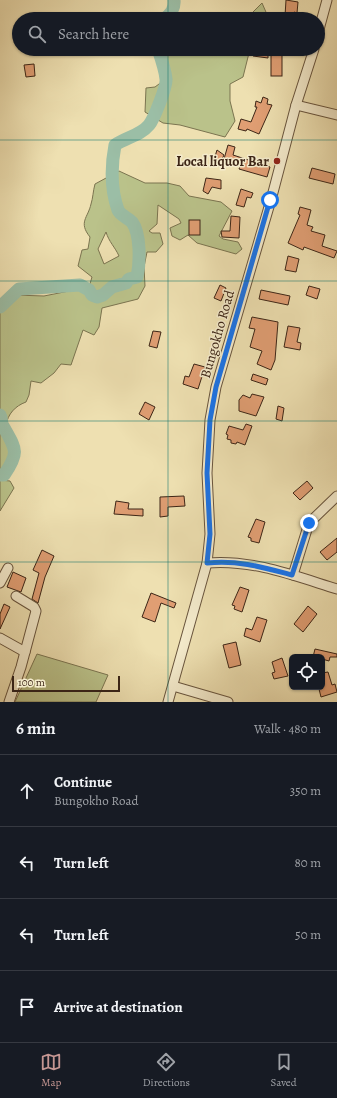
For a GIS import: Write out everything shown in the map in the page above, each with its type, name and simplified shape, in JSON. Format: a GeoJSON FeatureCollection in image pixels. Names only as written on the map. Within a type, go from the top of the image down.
{"type":"FeatureCollection","features":[{"type":"Feature","properties":{"kind":"street"},"geometry":{"type":"LineString","coordinates":[[324,12],[327,0]]}},
{"type":"Feature","properties":{"kind":"street","name":"Bungokho Road"},"geometry":{"type":"LineString","coordinates":[[168,702],[207,563],[210,534],[207,473],[210,420],[216,387],[296,105],[312,56]]}},
{"type":"Feature","properties":{"kind":"street"},"geometry":{"type":"LineString","coordinates":[[296,105],[337,115]]}},
{"type":"Feature","properties":{"kind":"street"},"geometry":{"type":"LineString","coordinates":[[292,575],[309,523],[337,496]]}},
{"type":"Feature","properties":{"kind":"street"},"geometry":{"type":"LineString","coordinates":[[207,563],[227,561],[246,563],[337,589]]}},
{"type":"Feature","properties":{"kind":"street"},"geometry":{"type":"LineString","coordinates":[[0,584],[8,568]]}},
{"type":"Feature","properties":{"kind":"street"},"geometry":{"type":"LineString","coordinates":[[9,702],[36,611],[34,607],[20,600],[16,596]]}},
{"type":"Feature","properties":{"kind":"street"},"geometry":{"type":"LineString","coordinates":[[0,638],[25,652]]}},
{"type":"Feature","properties":{"kind":"street"},"geometry":{"type":"LineString","coordinates":[[173,686],[228,702]]}},
{"type":"Feature","properties":{"kind":"green space"},"geometry":{"type":"Polygon","coordinates":[[[262,3],[266,12],[253,12],[262,3]]]}},
{"type":"Feature","properties":{"kind":"green space"},"geometry":{"type":"Polygon","coordinates":[[[163,56],[248,56],[243,77],[230,84],[230,101],[235,121],[225,137],[180,125],[163,123],[145,112],[146,88],[155,87],[163,81],[163,56]]]}},
{"type":"Feature","properties":{"kind":"green space"},"geometry":{"type":"Polygon","coordinates":[[[119,171],[145,183],[167,183],[180,186],[189,196],[221,202],[232,211],[219,236],[223,239],[238,242],[242,249],[236,254],[197,243],[188,235],[180,240],[172,236],[170,228],[181,223],[179,219],[158,205],[157,224],[149,231],[152,233],[160,233],[163,244],[156,252],[147,252],[144,267],[145,286],[138,299],[102,308],[99,327],[94,335],[83,330],[71,365],[61,364],[54,373],[41,383],[31,381],[29,395],[26,402],[13,411],[8,417],[6,425],[16,442],[17,452],[14,464],[11,472],[0,473],[0,303],[15,295],[44,296],[89,287],[92,277],[78,266],[82,250],[88,249],[90,237],[86,232],[84,224],[92,202],[95,184],[119,171]],[[106,232],[98,249],[104,264],[119,256],[106,232]]]}},
{"type":"Feature","properties":{"kind":"green space"},"geometry":{"type":"Polygon","coordinates":[[[0,480],[10,481],[14,488],[0,511],[0,480]]]}},
{"type":"Feature","properties":{"kind":"green space"},"geometry":{"type":"Polygon","coordinates":[[[37,654],[108,675],[96,702],[15,702],[37,654]]]}},
{"type":"Feature","properties":{"kind":"building"},"geometry":{"type":"Polygon","coordinates":[[[286,0],[298,2],[297,12],[285,12],[286,0]]]}},
{"type":"Feature","properties":{"kind":"building"},"geometry":{"type":"Polygon","coordinates":[[[253,56],[268,56],[268,58],[253,56]]]}},
{"type":"Feature","properties":{"kind":"building"},"geometry":{"type":"Polygon","coordinates":[[[271,56],[282,56],[282,76],[271,76],[271,56]]]}},
{"type":"Feature","properties":{"kind":"building"},"geometry":{"type":"Polygon","coordinates":[[[34,64],[35,76],[26,77],[24,65],[34,64]]]}},
{"type":"Feature","properties":{"kind":"building"},"geometry":{"type":"Polygon","coordinates":[[[263,97],[268,99],[267,104],[272,105],[259,134],[247,129],[246,131],[238,129],[241,119],[251,122],[257,107],[255,107],[256,101],[261,103],[263,97]]]}},
{"type":"Feature","properties":{"kind":"building"},"geometry":{"type":"Polygon","coordinates":[[[228,145],[235,147],[233,155],[270,167],[267,177],[239,169],[241,164],[224,159],[228,145]]]}},
{"type":"Feature","properties":{"kind":"building"},"geometry":{"type":"Polygon","coordinates":[[[217,150],[224,155],[219,166],[213,163],[217,150]]]}},
{"type":"Feature","properties":{"kind":"building"},"geometry":{"type":"Polygon","coordinates":[[[312,168],[335,174],[333,184],[309,178],[312,168]]]}},
{"type":"Feature","properties":{"kind":"building"},"geometry":{"type":"Polygon","coordinates":[[[206,178],[221,180],[221,189],[212,187],[208,194],[203,191],[206,178]]]}},
{"type":"Feature","properties":{"kind":"building"},"geometry":{"type":"Polygon","coordinates":[[[241,189],[253,193],[251,198],[247,197],[244,207],[236,205],[241,189]]]}},
{"type":"Feature","properties":{"kind":"building"},"geometry":{"type":"Polygon","coordinates":[[[300,207],[311,210],[307,225],[313,227],[311,231],[325,235],[322,246],[337,251],[334,258],[304,247],[303,250],[288,243],[300,215],[298,214],[300,207]]]}},
{"type":"Feature","properties":{"kind":"building"},"geometry":{"type":"Polygon","coordinates":[[[231,216],[240,217],[239,238],[222,237],[221,231],[230,231],[231,216]]]}},
{"type":"Feature","properties":{"kind":"building"},"geometry":{"type":"Polygon","coordinates":[[[189,220],[200,220],[200,235],[189,235],[189,220]]]}},
{"type":"Feature","properties":{"kind":"building"},"geometry":{"type":"Polygon","coordinates":[[[288,256],[299,259],[296,272],[285,270],[288,256]]]}},
{"type":"Feature","properties":{"kind":"building"},"geometry":{"type":"Polygon","coordinates":[[[220,285],[226,288],[221,301],[214,298],[220,285]]]}},
{"type":"Feature","properties":{"kind":"building"},"geometry":{"type":"Polygon","coordinates":[[[309,286],[320,289],[317,299],[306,295],[309,286]]]}},
{"type":"Feature","properties":{"kind":"building"},"geometry":{"type":"Polygon","coordinates":[[[261,290],[290,296],[288,305],[259,299],[261,290]]]}},
{"type":"Feature","properties":{"kind":"building"},"geometry":{"type":"Polygon","coordinates":[[[252,317],[278,322],[275,360],[271,370],[257,364],[262,351],[250,347],[255,329],[249,328],[252,317]]]}},
{"type":"Feature","properties":{"kind":"building"},"geometry":{"type":"Polygon","coordinates":[[[288,326],[300,328],[297,342],[301,343],[300,350],[284,347],[288,326]]]}},
{"type":"Feature","properties":{"kind":"building"},"geometry":{"type":"Polygon","coordinates":[[[153,331],[161,332],[157,348],[149,346],[153,331]]]}},
{"type":"Feature","properties":{"kind":"building"},"geometry":{"type":"Polygon","coordinates":[[[194,364],[205,367],[198,389],[183,384],[185,376],[189,377],[194,364]]]}},
{"type":"Feature","properties":{"kind":"building"},"geometry":{"type":"Polygon","coordinates":[[[253,374],[268,379],[266,385],[251,380],[253,374]]]}},
{"type":"Feature","properties":{"kind":"building"},"geometry":{"type":"Polygon","coordinates":[[[252,394],[264,397],[256,416],[239,411],[239,400],[243,395],[250,398],[252,394]]]}},
{"type":"Feature","properties":{"kind":"building"},"geometry":{"type":"Polygon","coordinates":[[[145,402],[155,407],[149,420],[139,414],[145,402]]]}},
{"type":"Feature","properties":{"kind":"building"},"geometry":{"type":"Polygon","coordinates":[[[278,406],[284,408],[282,421],[276,419],[278,406]]]}},
{"type":"Feature","properties":{"kind":"building"},"geometry":{"type":"Polygon","coordinates":[[[246,424],[252,426],[245,445],[237,442],[236,444],[231,443],[231,440],[227,439],[228,435],[226,434],[229,426],[243,430],[246,424]]]}},
{"type":"Feature","properties":{"kind":"building"},"geometry":{"type":"Polygon","coordinates":[[[307,481],[313,488],[300,500],[293,493],[307,481]]]}},
{"type":"Feature","properties":{"kind":"building"},"geometry":{"type":"Polygon","coordinates":[[[184,496],[185,506],[168,507],[168,516],[160,517],[160,497],[184,496]]]}},
{"type":"Feature","properties":{"kind":"building"},"geometry":{"type":"Polygon","coordinates":[[[116,501],[129,503],[128,509],[143,509],[143,516],[114,514],[116,501]]]}},
{"type":"Feature","properties":{"kind":"building"},"geometry":{"type":"Polygon","coordinates":[[[256,519],[265,522],[259,543],[251,541],[251,538],[248,537],[256,519]]]}},
{"type":"Feature","properties":{"kind":"building"},"geometry":{"type":"Polygon","coordinates":[[[337,538],[337,552],[327,560],[320,552],[337,538]]]}},
{"type":"Feature","properties":{"kind":"building"},"geometry":{"type":"Polygon","coordinates":[[[42,550],[54,556],[45,577],[38,603],[32,599],[39,573],[33,570],[42,550]]]}},
{"type":"Feature","properties":{"kind":"building"},"geometry":{"type":"Polygon","coordinates":[[[13,572],[26,578],[21,592],[7,587],[13,572]]]}},
{"type":"Feature","properties":{"kind":"building"},"geometry":{"type":"Polygon","coordinates":[[[240,587],[249,590],[242,612],[234,609],[235,606],[232,605],[240,587]]]}},
{"type":"Feature","properties":{"kind":"building"},"geometry":{"type":"Polygon","coordinates":[[[151,593],[176,603],[174,608],[161,603],[155,622],[142,617],[151,593]]]}},
{"type":"Feature","properties":{"kind":"building"},"geometry":{"type":"Polygon","coordinates":[[[4,604],[10,607],[0,629],[0,614],[4,604]]]}},
{"type":"Feature","properties":{"kind":"building"},"geometry":{"type":"Polygon","coordinates":[[[308,606],[317,614],[303,632],[294,624],[308,606]]]}},
{"type":"Feature","properties":{"kind":"building"},"geometry":{"type":"Polygon","coordinates":[[[257,617],[267,620],[260,642],[244,636],[246,628],[252,630],[257,617]]]}},
{"type":"Feature","properties":{"kind":"building"},"geometry":{"type":"Polygon","coordinates":[[[236,642],[241,665],[229,668],[223,645],[236,642]]]}},
{"type":"Feature","properties":{"kind":"building"},"geometry":{"type":"Polygon","coordinates":[[[315,649],[337,654],[337,657],[330,657],[329,661],[325,660],[325,654],[314,654],[315,649]]]}},
{"type":"Feature","properties":{"kind":"building"},"geometry":{"type":"Polygon","coordinates":[[[282,658],[288,676],[274,679],[272,673],[275,672],[272,662],[282,658]]]}},
{"type":"Feature","properties":{"kind":"building"},"geometry":{"type":"Polygon","coordinates":[[[325,672],[328,672],[332,685],[335,684],[337,692],[321,697],[319,690],[325,690],[325,672]]]}},
{"type":"Feature","properties":{"kind":"waterway"},"geometry":{"type":"LineString","coordinates":[[171,12],[174,6],[174,0]]}},
{"type":"Feature","properties":{"kind":"waterway"},"geometry":{"type":"LineString","coordinates":[[0,307],[19,289],[80,285],[89,290],[92,295],[97,297],[103,295],[112,287],[126,283],[129,279],[137,277],[139,264],[137,234],[132,222],[118,210],[112,178],[113,161],[115,145],[146,128],[157,110],[166,83],[164,67],[160,56]]}},
{"type":"Feature","properties":{"kind":"waterway"},"geometry":{"type":"LineString","coordinates":[[0,415],[2,425],[11,440],[14,450],[14,455],[9,467],[4,475],[0,475]]}},
{"type":"Feature","properties":{"kind":"place","name":"Local liquor Bar"},"geometry":{"type":"Point","coordinates":[277,161]}},
{"type":"Feature","properties":{"kind":"route"},"geometry":{"type":"LineString","coordinates":[[270,200],[216,387],[210,420],[207,473],[207,491],[210,509],[210,534],[207,563],[227,561],[246,563],[292,575],[309,523]]}}]}
